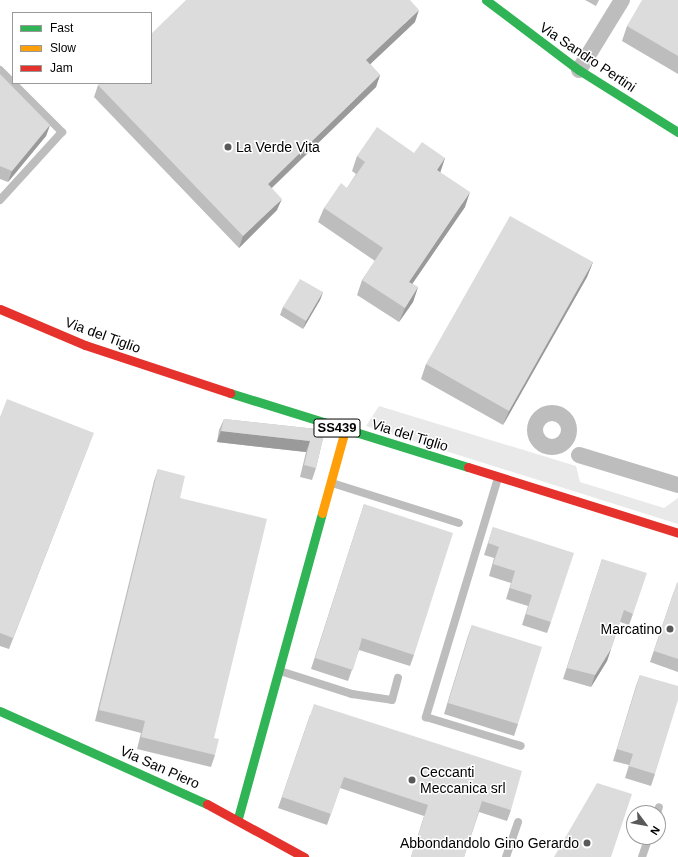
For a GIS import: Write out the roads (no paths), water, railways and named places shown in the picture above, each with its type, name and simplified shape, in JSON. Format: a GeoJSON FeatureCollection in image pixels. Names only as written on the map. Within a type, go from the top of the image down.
{"type":"FeatureCollection","features":[{"type":"Feature","properties":{"kind":"street","name":"Via Sandro Pertini"},"geometry":{"type":"LineString","coordinates":[[486,0],[578,70],[678,132]]}},
{"type":"Feature","properties":{"kind":"street"},"geometry":{"type":"LineString","coordinates":[[578,70],[622,0]]}},
{"type":"Feature","properties":{"kind":"street","name":"Via del Tiglio"},"geometry":{"type":"LineString","coordinates":[[0,309],[85,345],[345,430],[678,533]]}},
{"type":"Feature","properties":{"kind":"street"},"geometry":{"type":"LineString","coordinates":[[579,454],[569,434],[563,417],[544,415],[536,425],[536,433],[539,440],[550,446],[678,485]]}},
{"type":"Feature","properties":{"kind":"street"},"geometry":{"type":"LineString","coordinates":[[238,818],[329,482],[345,430]]}},
{"type":"Feature","properties":{"kind":"street"},"geometry":{"type":"LineString","coordinates":[[550,446],[563,443],[569,434]]}},
{"type":"Feature","properties":{"kind":"street","name":"Via San Piero"},"geometry":{"type":"LineString","coordinates":[[0,711],[238,818],[304,857]]}},
{"type":"Feature","properties":{"kind":"lane"},"geometry":{"type":"LineString","coordinates":[[0,70],[12,82]]}},
{"type":"Feature","properties":{"kind":"lane"},"geometry":{"type":"LineString","coordinates":[[0,200],[62,132],[14,84]]}},
{"type":"Feature","properties":{"kind":"lane"},"geometry":{"type":"LineString","coordinates":[[498,477],[426,717],[521,746]]}},
{"type":"Feature","properties":{"kind":"lane"},"geometry":{"type":"LineString","coordinates":[[329,482],[459,523]]}},
{"type":"Feature","properties":{"kind":"lane"},"geometry":{"type":"LineString","coordinates":[[277,671],[352,694],[392,700],[398,678]]}},
{"type":"Feature","properties":{"kind":"lane"},"geometry":{"type":"LineString","coordinates":[[506,857],[518,822]]}},
{"type":"Feature","properties":{"kind":"lane"},"geometry":{"type":"LineString","coordinates":[[642,857],[646,845]]}},
{"type":"Feature","properties":{"kind":"place","name":"La Verde Vita"},"geometry":{"type":"Point","coordinates":[228,147]}},
{"type":"Feature","properties":{"kind":"place","name":"Marcatino"},"geometry":{"type":"Point","coordinates":[670,629]}},
{"type":"Feature","properties":{"kind":"place","name":"Ceccanti Meccanica srl"},"geometry":{"type":"Point","coordinates":[412,780]}},
{"type":"Feature","properties":{"kind":"place","name":"Abbondandolo Gino Gerardo"},"geometry":{"type":"Point","coordinates":[587,843]}}]}
